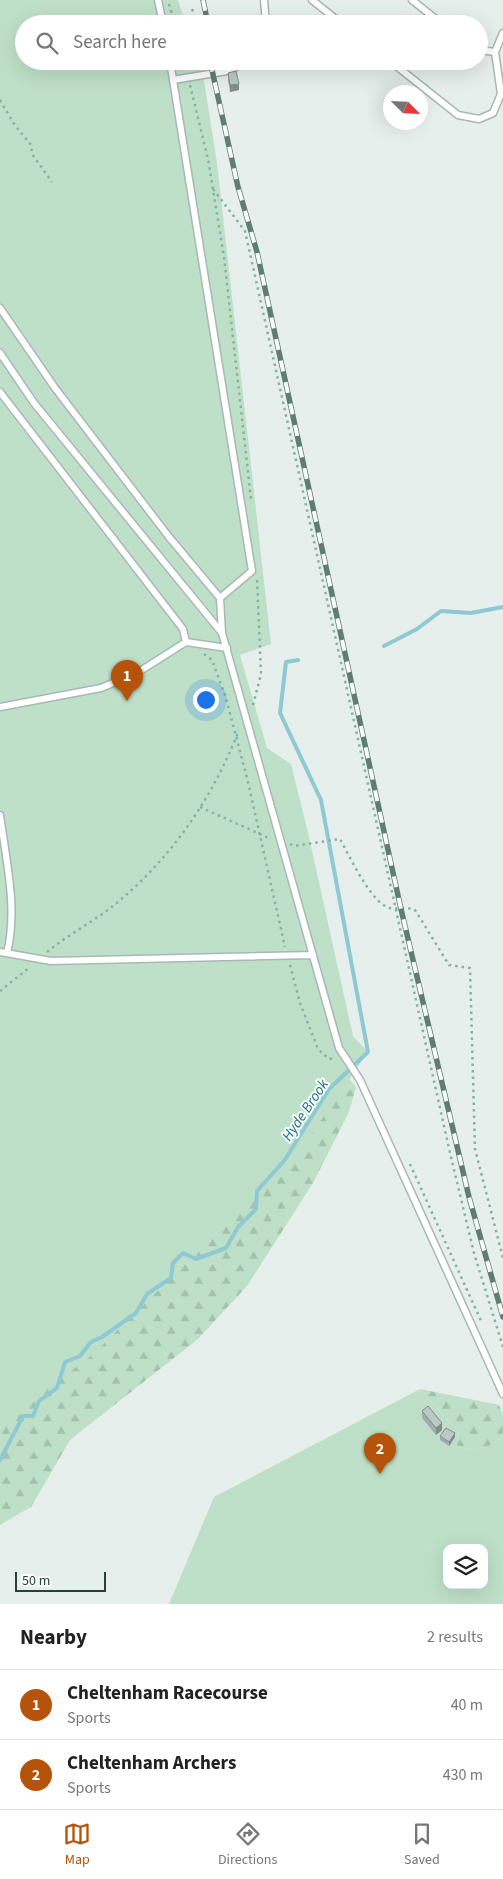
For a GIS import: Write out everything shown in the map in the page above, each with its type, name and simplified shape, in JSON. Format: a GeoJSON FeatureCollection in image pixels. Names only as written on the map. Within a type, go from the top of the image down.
{"type":"FeatureCollection","features":[{"type":"Feature","properties":{"kind":"lane"},"geometry":{"type":"LineString","coordinates":[[158,0],[161,15]]}},
{"type":"Feature","properties":{"kind":"lane"},"geometry":{"type":"LineString","coordinates":[[264,0],[265,15]]}},
{"type":"Feature","properties":{"kind":"lane"},"geometry":{"type":"LineString","coordinates":[[312,0],[331,15]]}},
{"type":"Feature","properties":{"kind":"lane"},"geometry":{"type":"LineString","coordinates":[[412,0],[431,15]]}},
{"type":"Feature","properties":{"kind":"lane"},"geometry":{"type":"LineString","coordinates":[[401,70],[458,115],[479,119],[494,113],[501,94],[495,52],[503,32]]}},
{"type":"Feature","properties":{"kind":"lane"},"geometry":{"type":"LineString","coordinates":[[488,51],[495,52]]}},
{"type":"Feature","properties":{"kind":"lane"},"geometry":{"type":"LineString","coordinates":[[172,70],[252,571],[220,598]]}},
{"type":"Feature","properties":{"kind":"lane"},"geometry":{"type":"LineString","coordinates":[[174,80],[230,70]]}},
{"type":"Feature","properties":{"kind":"lane"},"geometry":{"type":"LineString","coordinates":[[0,308],[59,394],[169,537],[220,598],[222,633],[278,838],[339,1048],[356,1074],[501,1381],[503,1394]]}},
{"type":"Feature","properties":{"kind":"lane"},"geometry":{"type":"LineString","coordinates":[[0,353],[34,403],[222,633]]}},
{"type":"Feature","properties":{"kind":"lane"},"geometry":{"type":"LineString","coordinates":[[0,392],[183,629],[186,642]]}},
{"type":"Feature","properties":{"kind":"lane"},"geometry":{"type":"LineString","coordinates":[[0,707],[101,688],[137,673],[186,642],[227,648]]}},
{"type":"Feature","properties":{"kind":"lane"},"geometry":{"type":"LineString","coordinates":[[0,815],[12,933],[3,952],[51,961],[313,956]]}},
{"type":"Feature","properties":{"kind":"path"},"geometry":{"type":"LineString","coordinates":[[168,0],[172,15]]}},
{"type":"Feature","properties":{"kind":"path"},"geometry":{"type":"LineString","coordinates":[[192,15],[193,8]]}},
{"type":"Feature","properties":{"kind":"path"},"geometry":{"type":"LineString","coordinates":[[187,70],[213,189],[245,231],[395,909],[472,1244],[503,1347]]}},
{"type":"Feature","properties":{"kind":"path"},"geometry":{"type":"LineString","coordinates":[[0,100],[14,124],[31,145],[32,154],[52,182]]}},
{"type":"Feature","properties":{"kind":"path"},"geometry":{"type":"LineString","coordinates":[[186,642],[212,660],[226,698],[260,834],[287,956],[300,1003],[318,1049],[329,1059],[346,1058]]}},
{"type":"Feature","properties":{"kind":"path"},"geometry":{"type":"LineString","coordinates":[[0,991],[119,901],[144,878],[175,843],[200,807],[224,766],[240,729],[247,726]]}},
{"type":"Feature","properties":{"kind":"path"},"geometry":{"type":"LineString","coordinates":[[200,807],[272,840],[278,838],[294,846],[340,839],[383,905],[395,909],[409,907],[415,910],[449,965],[470,968],[475,1149],[503,1258]]}},
{"type":"Feature","properties":{"kind":"green space"},"geometry":{"type":"Polygon","coordinates":[[[0,0],[178,0],[183,15],[15,15],[15,70],[201,70],[217,163],[271,644],[240,655],[267,748],[291,764],[353,1036],[368,1052],[297,1155],[91,1356],[0,1424],[0,0]]]}},
{"type":"Feature","properties":{"kind":"green space"},"geometry":{"type":"Polygon","coordinates":[[[336,1063],[356,1087],[349,1112],[313,1183],[247,1286],[198,1339],[70,1440],[31,1507],[0,1525],[0,1412],[336,1063]]]}},
{"type":"Feature","properties":{"kind":"green space"},"geometry":{"type":"Polygon","coordinates":[[[420,1389],[499,1405],[503,1415],[503,1436],[481,1449],[469,1450],[456,1445],[459,1433],[420,1389]]]}},
{"type":"Feature","properties":{"kind":"green space"},"geometry":{"type":"Polygon","coordinates":[[[420,1389],[459,1433],[456,1445],[469,1450],[481,1449],[503,1436],[503,1604],[169,1604],[214,1497],[420,1389]]]}},
{"type":"Feature","properties":{"kind":"building"},"geometry":{"type":"Polygon","coordinates":[[[236,71],[239,84],[230,85],[228,73],[236,71]]]}},
{"type":"Feature","properties":{"kind":"building"},"geometry":{"type":"Polygon","coordinates":[[[428,1406],[442,1423],[436,1428],[422,1411],[428,1406]]]}},
{"type":"Feature","properties":{"kind":"building"},"geometry":{"type":"Polygon","coordinates":[[[446,1428],[455,1433],[449,1442],[440,1436],[446,1428]]]}},
{"type":"Feature","properties":{"kind":"waterway","name":"Hyde Brook"},"geometry":{"type":"LineString","coordinates":[[384,646],[417,629],[441,611],[471,613],[503,607]]}},
{"type":"Feature","properties":{"kind":"waterway","name":"Hyde Brook"},"geometry":{"type":"LineString","coordinates":[[0,1460],[23,1416],[33,1416],[39,1401],[57,1388],[65,1362],[80,1356],[91,1342],[102,1337],[136,1313],[147,1294],[171,1278],[173,1263],[183,1253],[196,1259],[226,1248],[238,1227],[256,1209],[257,1191],[284,1161],[329,1089],[368,1052],[321,800],[280,713],[286,662],[298,660]]}},
{"type":"Feature","properties":{"kind":"railway"},"geometry":{"type":"LineString","coordinates":[[203,0],[206,15]]}},
{"type":"Feature","properties":{"kind":"railway"},"geometry":{"type":"LineString","coordinates":[[212,70],[238,187],[257,252],[401,909],[469,1197],[503,1317]]}},
{"type":"Feature","properties":{"kind":"place","name":"Cheltenham Racecourse"},"geometry":{"type":"Point","coordinates":[127,701]}},
{"type":"Feature","properties":{"kind":"place","name":"Cheltenham Archers"},"geometry":{"type":"Point","coordinates":[380,1474]}}]}
